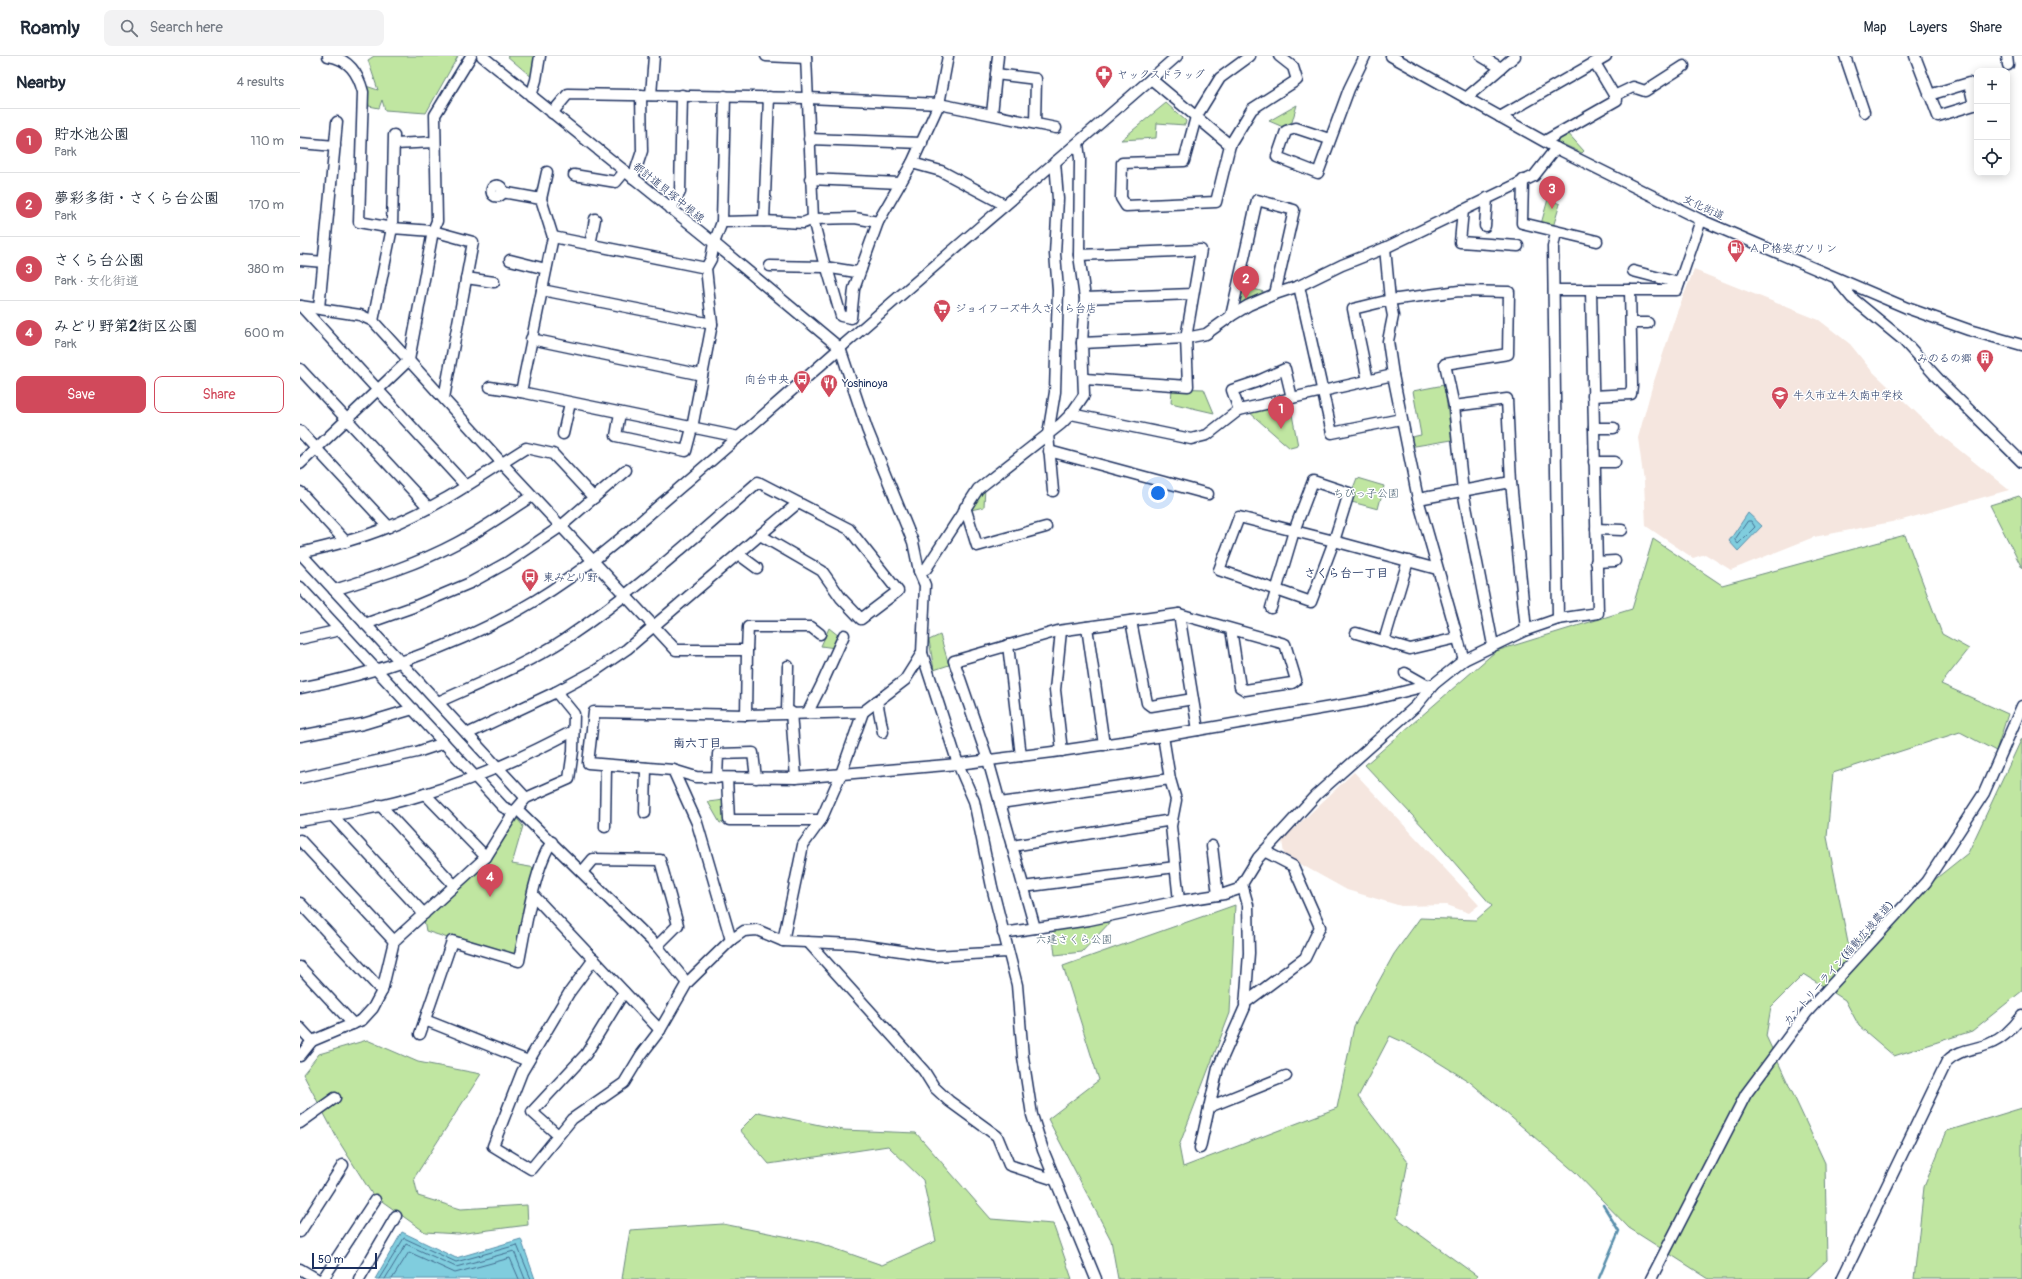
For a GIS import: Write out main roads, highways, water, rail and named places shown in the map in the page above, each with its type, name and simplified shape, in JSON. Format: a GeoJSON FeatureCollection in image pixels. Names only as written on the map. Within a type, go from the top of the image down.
{"type":"FeatureCollection","features":[{"type":"Feature","properties":{"kind":"water"},"geometry":{"type":"Polygon","coordinates":[[[1748,513],[1762,526],[1738,551],[1729,541],[1748,513]]]}},
{"type":"Feature","properties":{"kind":"water"},"geometry":{"type":"Polygon","coordinates":[[[402,1232],[456,1258],[521,1239],[535,1279],[375,1279],[402,1232]]]}},
{"type":"Feature","properties":{"kind":"waterway"},"geometry":{"type":"LineString","coordinates":[[1599,1278],[1619,1231],[1603,1205]]}},
{"type":"Feature","properties":{"kind":"place","name":"ヤックスドラッグ"},"geometry":{"type":"Point","coordinates":[1104,89]}},
{"type":"Feature","properties":{"kind":"place","name":"さくら台公園"},"geometry":{"type":"Point","coordinates":[1552,209]}},
{"type":"Feature","properties":{"kind":"place","name":"ＡＰ格安ガソリン"},"geometry":{"type":"Point","coordinates":[1736,263]}},
{"type":"Feature","properties":{"kind":"place","name":"夢彩多街・さくら台公園"},"geometry":{"type":"Point","coordinates":[1246,299]}},
{"type":"Feature","properties":{"kind":"place","name":"ジョイフーズ牛久さくら台店"},"geometry":{"type":"Point","coordinates":[942,323]}},
{"type":"Feature","properties":{"kind":"place","name":"みのるの郷"},"geometry":{"type":"Point","coordinates":[1985,373]}},
{"type":"Feature","properties":{"kind":"place","name":"向台中央"},"geometry":{"type":"Point","coordinates":[802,394]}},
{"type":"Feature","properties":{"kind":"place","name":"Yoshinoya"},"geometry":{"type":"Point","coordinates":[829,398]}},
{"type":"Feature","properties":{"kind":"place","name":"牛久市立牛久南中学校"},"geometry":{"type":"Point","coordinates":[1780,410]}},
{"type":"Feature","properties":{"kind":"place","name":"貯水池公園"},"geometry":{"type":"Point","coordinates":[1281,429]}},
{"type":"Feature","properties":{"kind":"place","name":"東みどり野"},"geometry":{"type":"Point","coordinates":[530,592]}},
{"type":"Feature","properties":{"kind":"place","name":"みどり野第2街区公園"},"geometry":{"type":"Point","coordinates":[490,897]}},
{"type":"Feature","properties":{"kind":"district","name":"さくら台一丁目"},"geometry":{"type":"Point","coordinates":[1346,573]}},
{"type":"Feature","properties":{"kind":"district","name":"南六丁目"},"geometry":{"type":"Point","coordinates":[697,743]}},
{"type":"Feature","properties":{"kind":"park label","name":"ちびっ子公園"},"geometry":{"type":"Point","coordinates":[1366,493]}},
{"type":"Feature","properties":{"kind":"park label","name":"六建さくら公園"},"geometry":{"type":"Point","coordinates":[1074,939]}}]}
